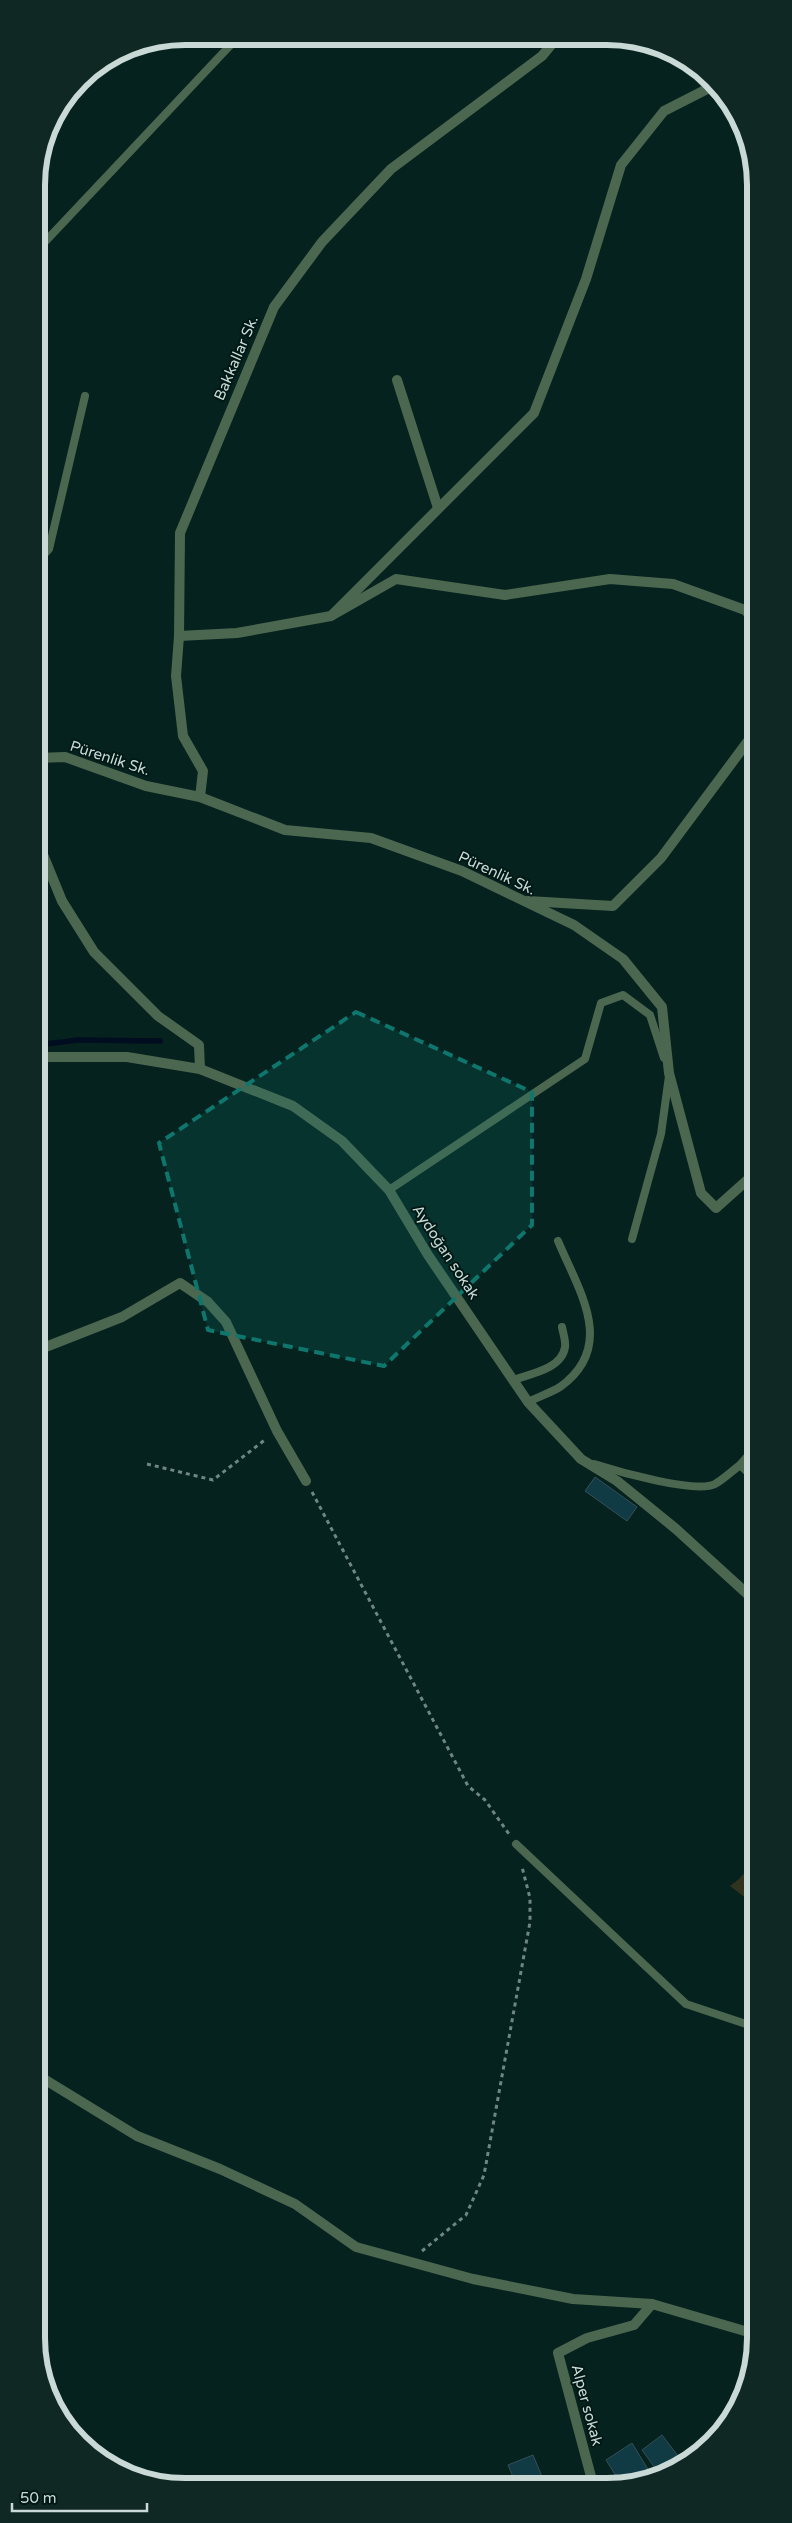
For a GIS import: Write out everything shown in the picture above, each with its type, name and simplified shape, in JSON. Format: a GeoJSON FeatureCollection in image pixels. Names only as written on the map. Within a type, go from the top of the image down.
{"type":"FeatureCollection","features":[{"type":"Feature","properties":{"kind":"street","name":"Bakkallar Sk."},"geometry":{"type":"LineString","coordinates":[[200,798],[203,771],[183,736],[176,676],[179,636],[180,533],[274,307],[322,242],[391,169],[542,56],[551,45]]}},
{"type":"Feature","properties":{"kind":"street"},"geometry":{"type":"LineString","coordinates":[[331,616],[534,413],[586,279],[621,164],[664,111],[708,88]]}},
{"type":"Feature","properties":{"kind":"street"},"geometry":{"type":"LineString","coordinates":[[397,380],[438,508]]}},
{"type":"Feature","properties":{"kind":"street"},"geometry":{"type":"LineString","coordinates":[[179,636],[237,633],[331,616],[396,579],[505,595],[610,579],[673,584],[747,612]]}},
{"type":"Feature","properties":{"kind":"street"},"geometry":{"type":"LineString","coordinates":[[522,900],[613,906],[661,858],[747,742]]}},
{"type":"Feature","properties":{"kind":"street","name":"Pürenlik Sk."},"geometry":{"type":"LineString","coordinates":[[45,758],[66,757],[146,786],[200,798],[285,830],[371,838],[462,871],[574,925],[623,960],[662,1007],[669,1073],[701,1193],[716,1208],[747,1180]]}},
{"type":"Feature","properties":{"kind":"street"},"geometry":{"type":"LineString","coordinates":[[45,860],[62,901],[94,952],[158,1016],[200,1045],[200,1069]]}},
{"type":"Feature","properties":{"kind":"street","name":"Aydoğan sokak"},"geometry":{"type":"LineString","coordinates":[[45,1057],[127,1057],[200,1069],[293,1106],[342,1141],[389,1190],[428,1255],[528,1402],[580,1459],[617,1481],[676,1529],[747,1594]]}},
{"type":"Feature","properties":{"kind":"street"},"geometry":{"type":"LineString","coordinates":[[45,1347],[122,1317],[180,1283],[208,1302],[226,1322],[277,1431],[306,1481]]}},
{"type":"Feature","properties":{"kind":"street"},"geometry":{"type":"LineString","coordinates":[[45,2080],[137,2136],[220,2169],[295,2204],[356,2247],[473,2279],[574,2299],[652,2304],[747,2332]]}},
{"type":"Feature","properties":{"kind":"street","name":"Alper sokak"},"geometry":{"type":"LineString","coordinates":[[591,2478],[558,2353],[586,2338],[634,2325],[652,2304]]}},
{"type":"Feature","properties":{"kind":"lane"},"geometry":{"type":"LineString","coordinates":[[45,242],[230,45]]}},
{"type":"Feature","properties":{"kind":"lane"},"geometry":{"type":"LineString","coordinates":[[45,553],[49,549],[85,396]]}},
{"type":"Feature","properties":{"kind":"lane"},"geometry":{"type":"LineString","coordinates":[[389,1190],[585,1059],[602,1003],[623,995],[650,1015],[669,1073],[661,1134],[632,1239]]}},
{"type":"Feature","properties":{"kind":"lane"},"geometry":{"type":"LineString","coordinates":[[528,1402],[559,1387],[577,1371],[589,1351],[592,1334],[587,1308],[558,1241]]}},
{"type":"Feature","properties":{"kind":"lane"},"geometry":{"type":"LineString","coordinates":[[513,1380],[543,1370],[559,1361],[565,1347],[562,1327]]}},
{"type":"Feature","properties":{"kind":"lane"},"geometry":{"type":"LineString","coordinates":[[580,1459],[626,1475],[679,1485],[714,1485],[740,1465],[747,1457]]}},
{"type":"Feature","properties":{"kind":"lane"},"geometry":{"type":"LineString","coordinates":[[740,1465],[747,1472]]}},
{"type":"Feature","properties":{"kind":"lane"},"geometry":{"type":"LineString","coordinates":[[516,1844],[686,2004],[747,2024]]}},
{"type":"Feature","properties":{"kind":"path"},"geometry":{"type":"LineString","coordinates":[[147,1464],[213,1480],[277,1431]]}},
{"type":"Feature","properties":{"kind":"path"},"geometry":{"type":"LineString","coordinates":[[306,1481],[468,1786],[485,1800],[516,1844],[530,1898],[530,1922],[484,2175],[466,2215],[408,2262]]}},
{"type":"Feature","properties":{"kind":"highlighted area"},"geometry":{"type":"Polygon","coordinates":[[[356,1012],[532,1092],[532,1225],[384,1366],[208,1330],[159,1143],[356,1012]]]}},
{"type":"Feature","properties":{"kind":"green space"},"geometry":{"type":"Polygon","coordinates":[[[747,1870],[747,1899],[730,1886],[747,1870]]]}},
{"type":"Feature","properties":{"kind":"building"},"geometry":{"type":"Polygon","coordinates":[[[595,1477],[637,1507],[627,1521],[585,1491],[595,1477]]]}},
{"type":"Feature","properties":{"kind":"building"},"geometry":{"type":"Polygon","coordinates":[[[662,2435],[679,2458],[656,2469],[642,2450],[662,2435]]]}},
{"type":"Feature","properties":{"kind":"building"},"geometry":{"type":"Polygon","coordinates":[[[632,2443],[649,2471],[617,2477],[606,2460],[632,2443]]]}},
{"type":"Feature","properties":{"kind":"building"},"geometry":{"type":"Polygon","coordinates":[[[533,2455],[543,2478],[513,2478],[508,2465],[533,2455]]]}},
{"type":"Feature","properties":{"kind":"waterway"},"geometry":{"type":"LineString","coordinates":[[45,1044],[78,1040],[160,1041]]}}]}
